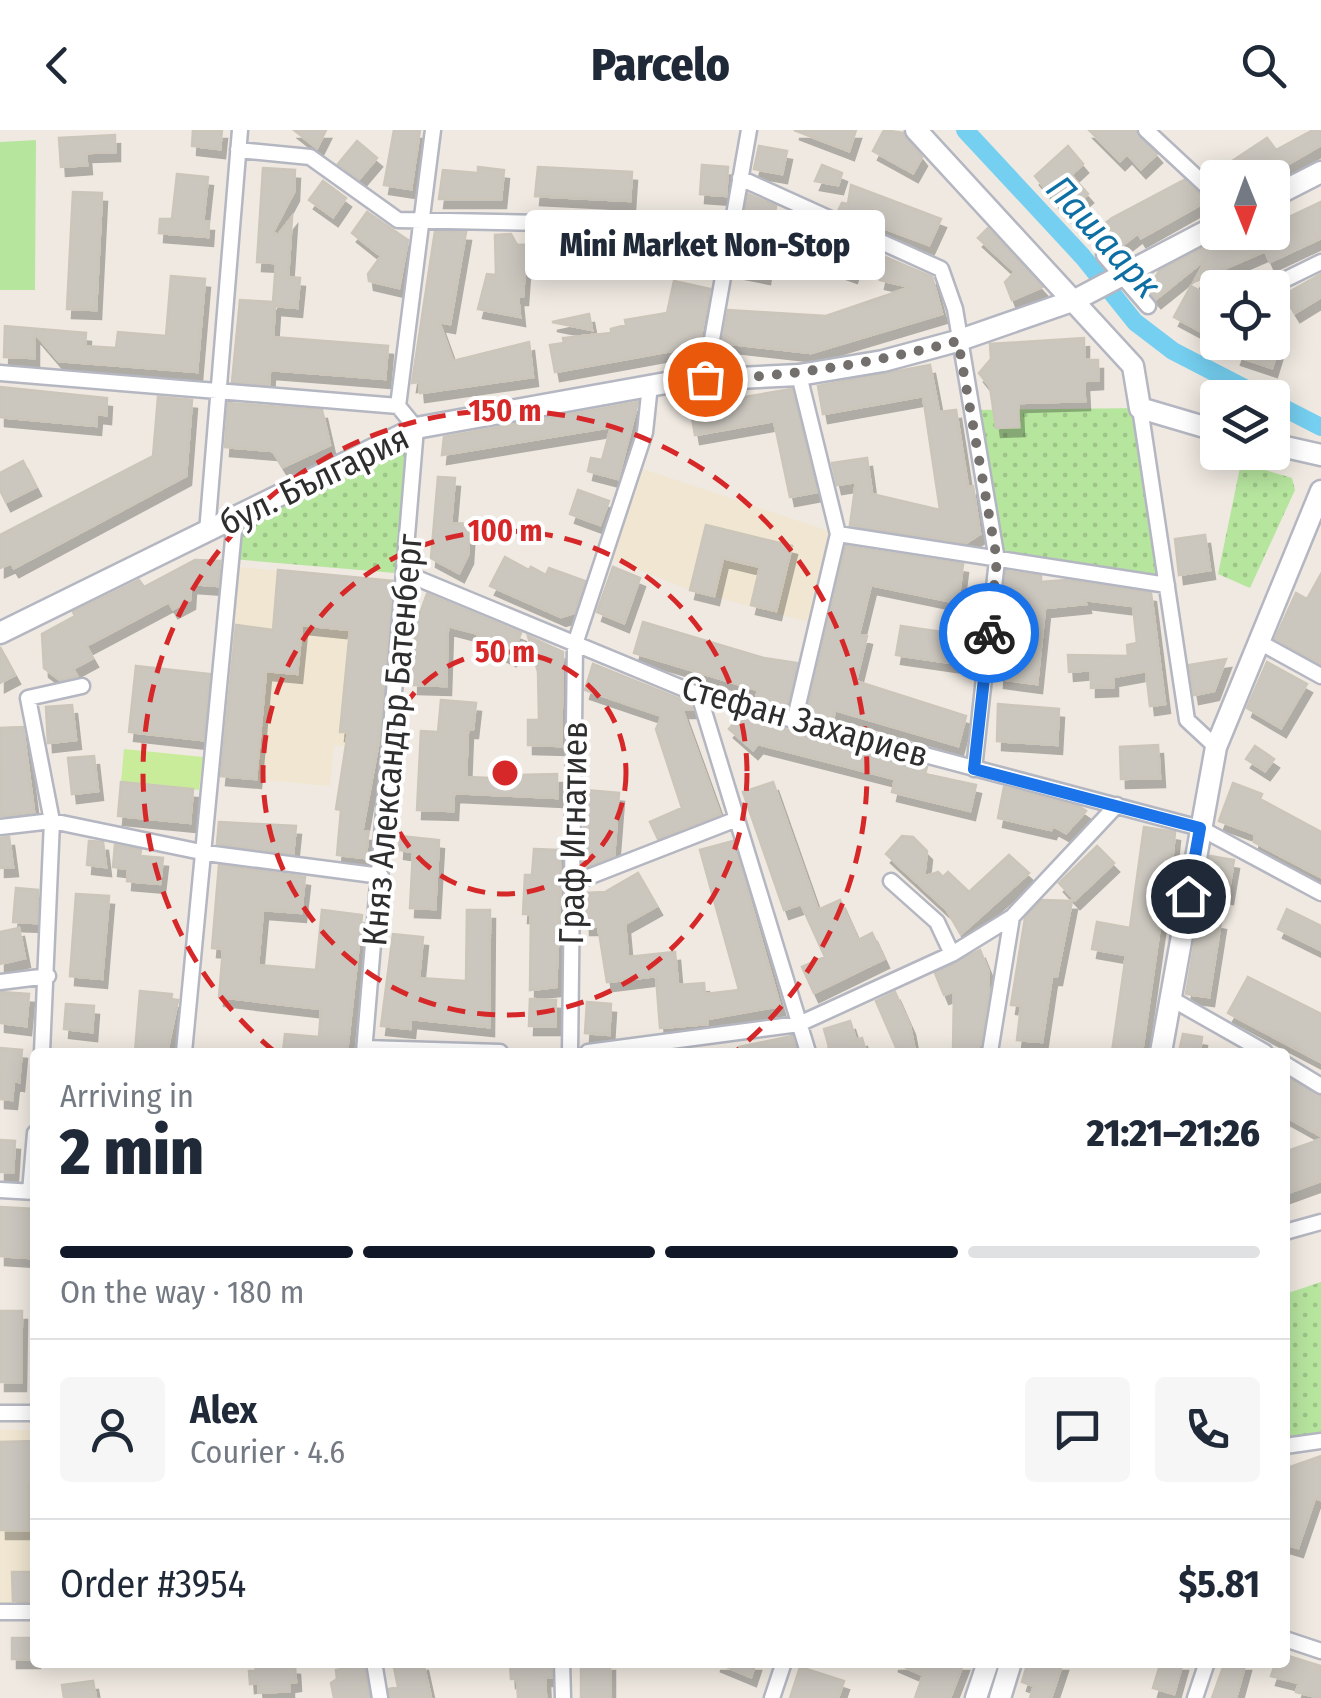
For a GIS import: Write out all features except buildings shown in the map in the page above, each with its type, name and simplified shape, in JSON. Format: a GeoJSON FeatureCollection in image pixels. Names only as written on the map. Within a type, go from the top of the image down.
{"type":"FeatureCollection","features":[{"type":"Feature","properties":{"kind":"street"},"geometry":{"type":"LineString","coordinates":[[207,532],[240,130]]}},
{"type":"Feature","properties":{"kind":"street"},"geometry":{"type":"LineString","coordinates":[[416,428],[398,406],[433,130]]}},
{"type":"Feature","properties":{"kind":"street"},"geometry":{"type":"LineString","coordinates":[[705,379],[749,130]]}},
{"type":"Feature","properties":{"kind":"street"},"geometry":{"type":"LineString","coordinates":[[916,130],[1081,297],[1133,366],[1187,720],[1216,747]]}},
{"type":"Feature","properties":{"kind":"street"},"geometry":{"type":"LineString","coordinates":[[1146,130],[1200,180]]}},
{"type":"Feature","properties":{"kind":"street"},"geometry":{"type":"LineString","coordinates":[[238,150],[310,156],[398,220],[730,226]]}},
{"type":"Feature","properties":{"kind":"street"},"geometry":{"type":"LineString","coordinates":[[1290,188],[1321,172]]}},
{"type":"Feature","properties":{"kind":"street"},"geometry":{"type":"LineString","coordinates":[[740,178],[942,269],[955,308],[997,560],[974,769]]}},
{"type":"Feature","properties":{"kind":"street","name":"бул. България"},"geometry":{"type":"LineString","coordinates":[[0,632],[416,428],[650,385],[800,375],[883,360],[958,341],[1081,297],[1200,234]]}},
{"type":"Feature","properties":{"kind":"street"},"geometry":{"type":"LineString","coordinates":[[1104,255],[1117,278],[1148,306]]}},
{"type":"Feature","properties":{"kind":"street"},"geometry":{"type":"LineString","coordinates":[[1290,277],[1321,262]]}},
{"type":"Feature","properties":{"kind":"street"},"geometry":{"type":"LineString","coordinates":[[0,373],[398,406]]}},
{"type":"Feature","properties":{"kind":"street"},"geometry":{"type":"LineString","coordinates":[[794,722],[838,534],[800,375]]}},
{"type":"Feature","properties":{"kind":"street","name":"Граф Игнатиев"},"geometry":{"type":"LineString","coordinates":[[570,1048],[574,644],[645,432],[650,385]]}},
{"type":"Feature","properties":{"kind":"street"},"geometry":{"type":"LineString","coordinates":[[1140,408],[1200,425]]}},
{"type":"Feature","properties":{"kind":"street","name":"Княз Александър Батенберг"},"geometry":{"type":"LineString","coordinates":[[365,1048],[416,428]]}},
{"type":"Feature","properties":{"kind":"street"},"geometry":{"type":"LineString","coordinates":[[1290,448],[1321,456]]}},
{"type":"Feature","properties":{"kind":"street"},"geometry":{"type":"LineString","coordinates":[[1162,1048],[1216,747],[1321,491]]}},
{"type":"Feature","properties":{"kind":"street"},"geometry":{"type":"LineString","coordinates":[[184,1048],[235,519]]}},
{"type":"Feature","properties":{"kind":"street"},"geometry":{"type":"LineString","coordinates":[[838,534],[1167,585]]}},
{"type":"Feature","properties":{"kind":"street","name":"Стефан Захариев"},"geometry":{"type":"LineString","coordinates":[[407,574],[700,696],[1200,828],[1321,892]]}},
{"type":"Feature","properties":{"kind":"street"},"geometry":{"type":"LineString","coordinates":[[1259,642],[1321,676]]}},
{"type":"Feature","properties":{"kind":"street"},"geometry":{"type":"LineString","coordinates":[[42,1048],[52,821],[28,698],[82,686]]}},
{"type":"Feature","properties":{"kind":"street"},"geometry":{"type":"LineString","coordinates":[[700,696],[807,1048]]}},
{"type":"Feature","properties":{"kind":"street"},"geometry":{"type":"LineString","coordinates":[[618,1048],[799,1024],[952,954],[1012,917],[1117,805]]}},
{"type":"Feature","properties":{"kind":"street"},"geometry":{"type":"LineString","coordinates":[[573,883],[737,818]]}},
{"type":"Feature","properties":{"kind":"street"},"geometry":{"type":"LineString","coordinates":[[0,827],[52,821],[206,853],[381,876]]}},
{"type":"Feature","properties":{"kind":"street"},"geometry":{"type":"LineString","coordinates":[[891,881],[937,922],[952,954]]}},
{"type":"Feature","properties":{"kind":"street"},"geometry":{"type":"LineString","coordinates":[[991,1048],[1012,917]]}},
{"type":"Feature","properties":{"kind":"street"},"geometry":{"type":"LineString","coordinates":[[0,982],[48,976]]}},
{"type":"Feature","properties":{"kind":"street"},"geometry":{"type":"LineString","coordinates":[[1170,998],[1257,1048]]}},
{"type":"Feature","properties":{"kind":"street"},"geometry":{"type":"LineString","coordinates":[[1290,1067],[1321,1086]]}},
{"type":"Feature","properties":{"kind":"street"},"geometry":{"type":"LineString","coordinates":[[0,1190],[30,1192]]}},
{"type":"Feature","properties":{"kind":"street"},"geometry":{"type":"LineString","coordinates":[[1290,1231],[1321,1222]]}},
{"type":"Feature","properties":{"kind":"street"},"geometry":{"type":"LineString","coordinates":[[0,1413],[30,1412]]}},
{"type":"Feature","properties":{"kind":"street"},"geometry":{"type":"LineString","coordinates":[[1290,1445],[1321,1441]]}},
{"type":"Feature","properties":{"kind":"street"},"geometry":{"type":"LineString","coordinates":[[0,1612],[30,1612]]}},
{"type":"Feature","properties":{"kind":"street"},"geometry":{"type":"LineString","coordinates":[[1290,1641],[1321,1651]]}},
{"type":"Feature","properties":{"kind":"street"},"geometry":{"type":"LineString","coordinates":[[375,1668],[380,1698]]}},
{"type":"Feature","properties":{"kind":"street"},"geometry":{"type":"LineString","coordinates":[[562,1668],[562,1698]]}},
{"type":"Feature","properties":{"kind":"street"},"geometry":{"type":"LineString","coordinates":[[772,1698],[782,1668]]}},
{"type":"Feature","properties":{"kind":"street"},"geometry":{"type":"LineString","coordinates":[[976,1698],[986,1668]]}},
{"type":"Feature","properties":{"kind":"street"},"geometry":{"type":"LineString","coordinates":[[1000,1698],[1009,1668]]}},
{"type":"Feature","properties":{"kind":"street"},"geometry":{"type":"LineString","coordinates":[[1195,1698],[1205,1668]]}},
{"type":"Feature","properties":{"kind":"shaded area"},"geometry":{"type":"Polygon","coordinates":[[[634,466],[838,534],[816,624],[690,590],[604,556],[634,466]]]}},
{"type":"Feature","properties":{"kind":"shaded area"},"geometry":{"type":"Polygon","coordinates":[[[238,567],[398,581],[383,750],[334,745],[330,786],[220,776],[238,567]]]}},
{"type":"Feature","properties":{"kind":"shaded area"},"geometry":{"type":"Polygon","coordinates":[[[0,1430],[30,1430],[30,1605],[0,1605],[0,1430]]]}},
{"type":"Feature","properties":{"kind":"green space"},"geometry":{"type":"Polygon","coordinates":[[[36,140],[35,290],[0,290],[0,142],[36,140]]]}},
{"type":"Feature","properties":{"kind":"green space"},"geometry":{"type":"Polygon","coordinates":[[[1140,408],[1167,585],[997,560],[971,410],[1140,408]]]}},
{"type":"Feature","properties":{"kind":"green space"},"geometry":{"type":"Polygon","coordinates":[[[416,428],[407,574],[232,559],[235,519],[416,428]]]}},
{"type":"Feature","properties":{"kind":"green space"},"geometry":{"type":"Polygon","coordinates":[[[1240,470],[1265,470],[1292,478],[1295,490],[1250,588],[1218,574],[1240,470]]]}},
{"type":"Feature","properties":{"kind":"green space"},"geometry":{"type":"Polygon","coordinates":[[[124,749],[203,757],[199,790],[121,782],[124,749]]]}},
{"type":"Feature","properties":{"kind":"green space"},"geometry":{"type":"Polygon","coordinates":[[[1321,1282],[1321,1441],[1290,1445],[1290,1292],[1321,1282]]]}},
{"type":"Feature","properties":{"kind":"waterway","name":"Пашаарк"},"geometry":{"type":"LineString","coordinates":[[965,130],[1083,257],[1135,322],[1173,351],[1229,380]]}},
{"type":"Feature","properties":{"kind":"waterway","name":"Пашаарк"},"geometry":{"type":"LineString","coordinates":[[1290,411],[1321,427]]}},
{"type":"Feature","properties":{"kind":"way so far"},"geometry":{"type":"LineString","coordinates":[[705,379],[800,375],[958,341],[997,560],[989,633]]}},
{"type":"Feature","properties":{"kind":"place","name":"Mini Market Non-Stop"},"geometry":{"type":"Point","coordinates":[705,379]}},
{"type":"Feature","properties":{"kind":"route"},"geometry":{"type":"LineString","coordinates":[[989,633],[974,769],[1200,828],[1188,896]]}}]}
